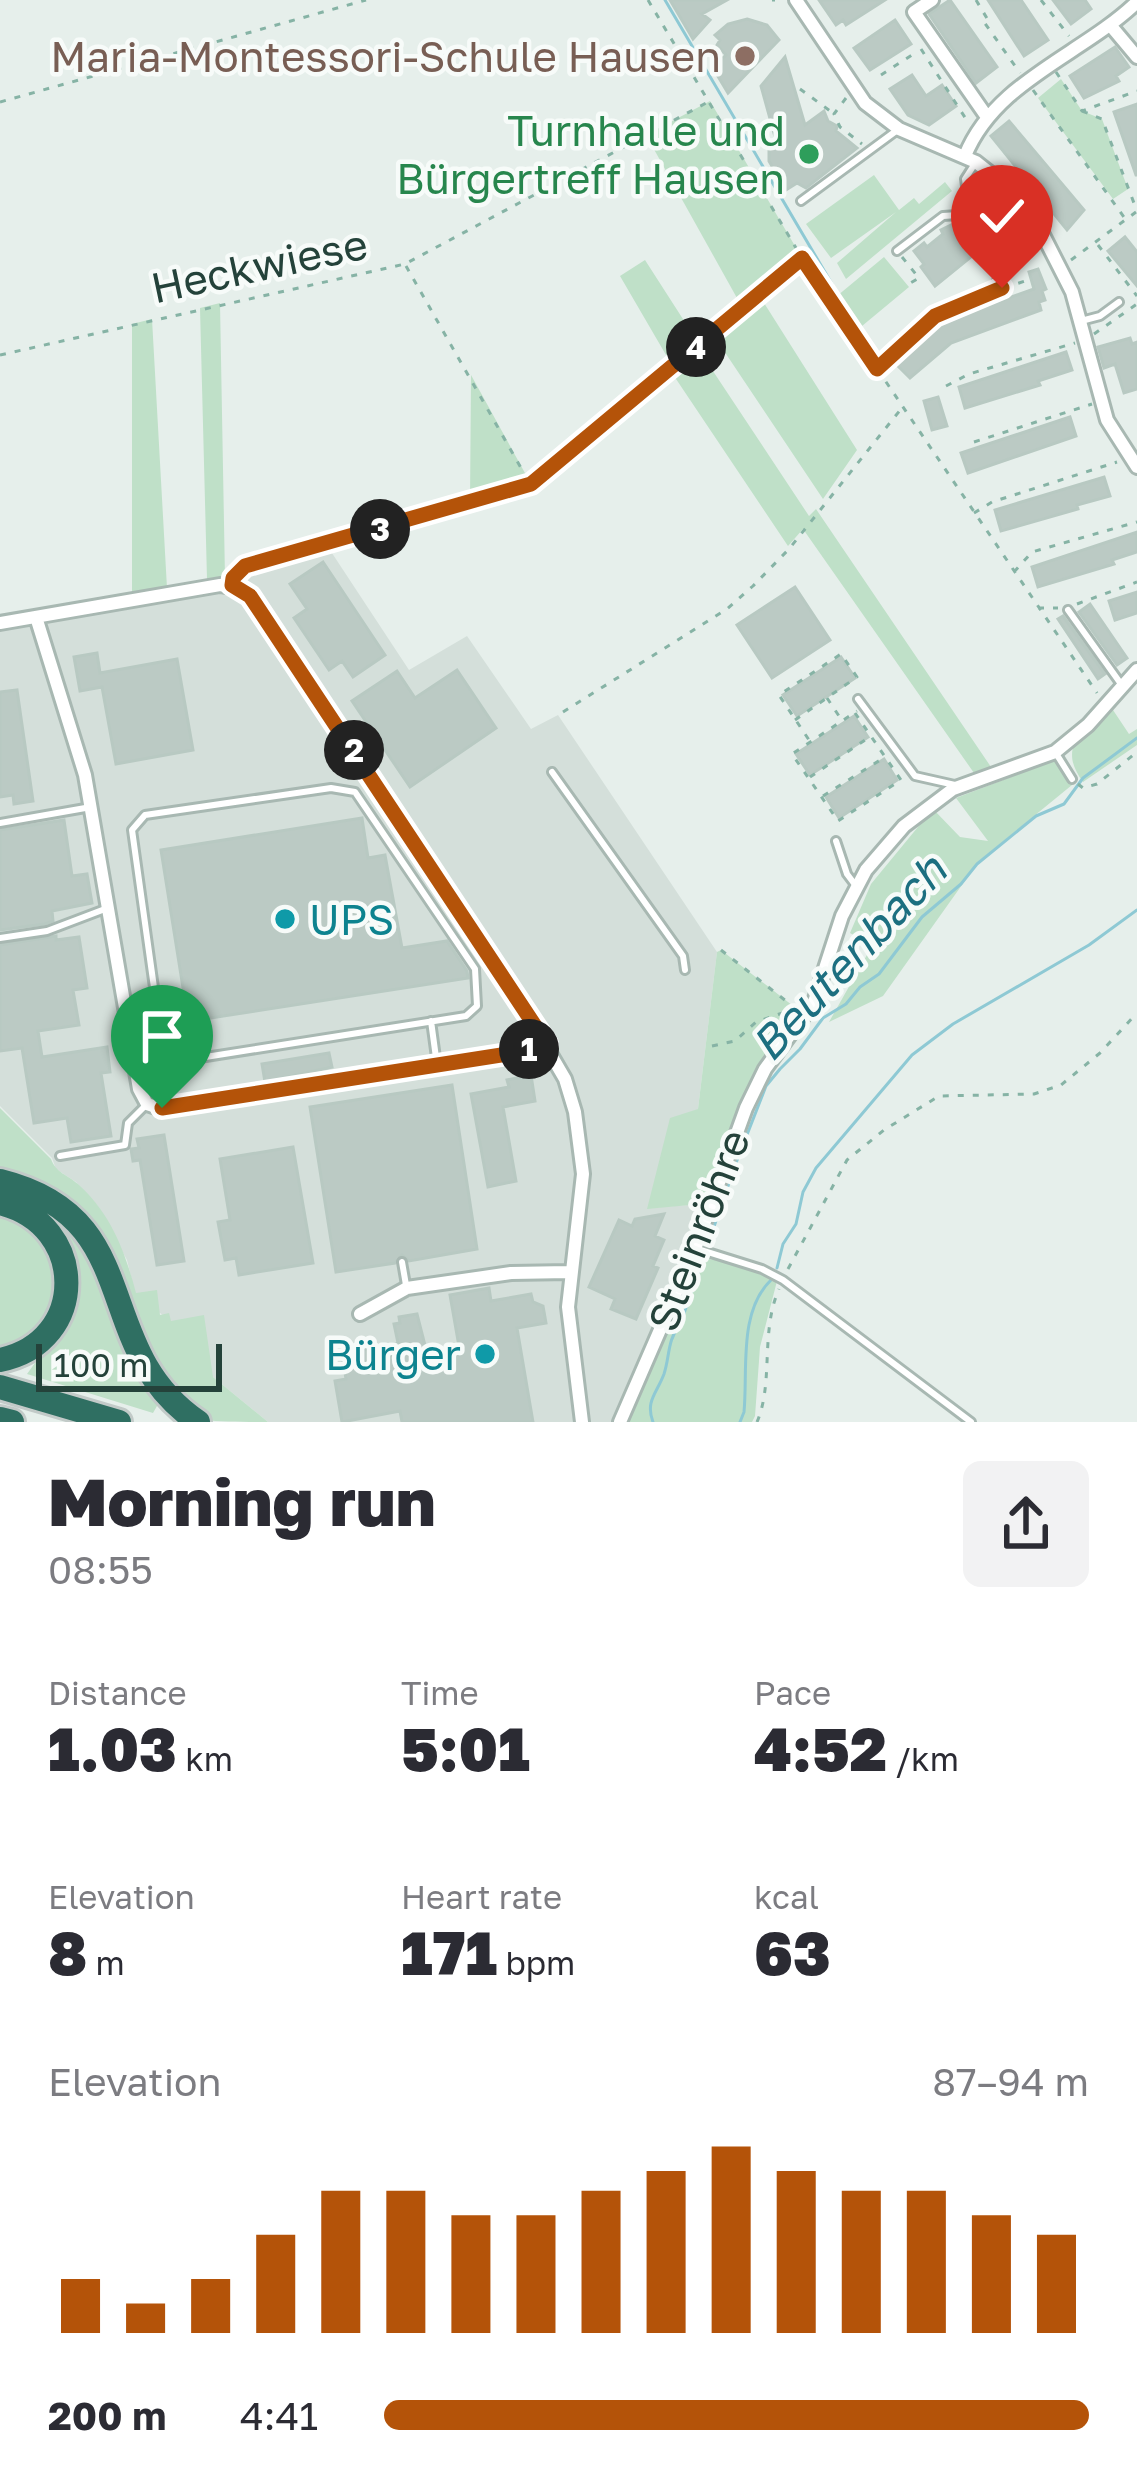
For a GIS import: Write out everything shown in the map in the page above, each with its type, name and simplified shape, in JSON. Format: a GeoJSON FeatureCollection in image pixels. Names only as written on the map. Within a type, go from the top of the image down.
{"type":"FeatureCollection","features":[{"type":"Feature","properties":{"kind":"highway"},"geometry":{"type":"LineString","coordinates":[[0,1181],[47,1196],[80,1223],[98,1248],[147,1372],[176,1407],[198,1422]]}},
{"type":"Feature","properties":{"kind":"highway"},"geometry":{"type":"LineString","coordinates":[[0,1204],[21,1210],[45,1227],[62,1252],[67,1281],[58,1318],[43,1340],[21,1355],[0,1360]]}},
{"type":"Feature","properties":{"kind":"highway"},"geometry":{"type":"LineString","coordinates":[[0,1388],[119,1422]]}},
{"type":"Feature","properties":{"kind":"highway"},"geometry":{"type":"LineString","coordinates":[[0,1419],[12,1422]]}},
{"type":"Feature","properties":{"kind":"street"},"geometry":{"type":"LineString","coordinates":[[796,0],[865,103],[899,129],[970,159],[1005,185],[1041,231],[1062,266],[1100,401],[1129,455]]}},
{"type":"Feature","properties":{"kind":"street"},"geometry":{"type":"LineString","coordinates":[[932,0],[914,13],[987,117]]}},
{"type":"Feature","properties":{"kind":"street"},"geometry":{"type":"LineString","coordinates":[[970,159],[987,117],[1027,81],[1111,26],[1137,2]]}},
{"type":"Feature","properties":{"kind":"street"},"geometry":{"type":"LineString","coordinates":[[1111,26],[1137,56]]}},
{"type":"Feature","properties":{"kind":"street"},"geometry":{"type":"LineString","coordinates":[[1129,455],[1137,434]]}},
{"type":"Feature","properties":{"kind":"street"},"geometry":{"type":"LineString","coordinates":[[0,623],[232,585],[250,596],[547,1044],[565,1079],[581,1144],[582,1206],[569,1272],[569,1340],[582,1422]]}},
{"type":"Feature","properties":{"kind":"street"},"geometry":{"type":"LineString","coordinates":[[36,617],[86,775],[140,1089],[148,1104],[162,1108],[547,1044]]}},
{"type":"Feature","properties":{"kind":"street","name":"Steinröhre"},"geometry":{"type":"LineString","coordinates":[[620,1422],[699,1250],[746,1108],[801,1012],[856,886],[924,807],[958,786],[1055,752],[1088,725],[1137,670]]}},
{"type":"Feature","properties":{"kind":"street"},"geometry":{"type":"LineString","coordinates":[[360,1314],[407,1288],[511,1273],[569,1272]]}},
{"type":"Feature","properties":{"kind":"lane"},"geometry":{"type":"LineString","coordinates":[[801,201],[899,129]]}},
{"type":"Feature","properties":{"kind":"lane"},"geometry":{"type":"LineString","coordinates":[[967,193],[970,159]]}},
{"type":"Feature","properties":{"kind":"lane"},"geometry":{"type":"LineString","coordinates":[[897,250],[943,216],[973,214],[1005,185]]}},
{"type":"Feature","properties":{"kind":"lane"},"geometry":{"type":"LineString","coordinates":[[935,316],[993,291],[1004,261],[1041,231]]}},
{"type":"Feature","properties":{"kind":"lane"},"geometry":{"type":"LineString","coordinates":[[1081,321],[1100,316],[1119,302]]}},
{"type":"Feature","properties":{"kind":"lane"},"geometry":{"type":"LineString","coordinates":[[1068,610],[1113,694]]}},
{"type":"Feature","properties":{"kind":"lane"},"geometry":{"type":"LineString","coordinates":[[861,703],[915,776],[958,786]]}},
{"type":"Feature","properties":{"kind":"lane"},"geometry":{"type":"LineString","coordinates":[[1055,752],[1072,779]]}},
{"type":"Feature","properties":{"kind":"lane"},"geometry":{"type":"LineString","coordinates":[[552,772],[683,956],[685,970]]}},
{"type":"Feature","properties":{"kind":"lane"},"geometry":{"type":"LineString","coordinates":[[331,788],[356,792],[478,977],[477,1006],[471,1012],[431,1021],[174,1062],[163,1052],[132,830],[146,815],[331,788]]}},
{"type":"Feature","properties":{"kind":"lane"},"geometry":{"type":"LineString","coordinates":[[0,823],[91,807]]}},
{"type":"Feature","properties":{"kind":"lane"},"geometry":{"type":"LineString","coordinates":[[836,841],[856,886]]}},
{"type":"Feature","properties":{"kind":"lane"},"geometry":{"type":"LineString","coordinates":[[0,938],[47,932],[109,908]]}},
{"type":"Feature","properties":{"kind":"lane"},"geometry":{"type":"LineString","coordinates":[[431,1021],[437,1065]]}},
{"type":"Feature","properties":{"kind":"lane"},"geometry":{"type":"LineString","coordinates":[[60,1156],[125,1145],[128,1123],[148,1104]]}},
{"type":"Feature","properties":{"kind":"lane"},"geometry":{"type":"LineString","coordinates":[[699,1250],[783,1280],[971,1422]]}},
{"type":"Feature","properties":{"kind":"lane"},"geometry":{"type":"LineString","coordinates":[[403,1262],[407,1288]]}},
{"type":"Feature","properties":{"kind":"path"},"geometry":{"type":"LineString","coordinates":[[0,101],[366,0]]}},
{"type":"Feature","properties":{"kind":"path"},"geometry":{"type":"LineString","coordinates":[[648,0],[802,258],[972,514],[1038,608],[1113,694]]}},
{"type":"Feature","properties":{"kind":"path"},"geometry":{"type":"LineString","coordinates":[[976,0],[988,20],[984,22],[1126,220]]}},
{"type":"Feature","properties":{"kind":"path"},"geometry":{"type":"LineString","coordinates":[[1041,0],[1078,48]]}},
{"type":"Feature","properties":{"kind":"path"},"geometry":{"type":"LineString","coordinates":[[881,75],[934,40]]}},
{"type":"Feature","properties":{"kind":"path"},"geometry":{"type":"LineString","coordinates":[[921,49],[966,119]]}},
{"type":"Feature","properties":{"kind":"path"},"geometry":{"type":"LineString","coordinates":[[1052,66],[1082,111],[1102,119]]}},
{"type":"Feature","properties":{"kind":"path"},"geometry":{"type":"LineString","coordinates":[[834,114],[854,86]]}},
{"type":"Feature","properties":{"kind":"path"},"geometry":{"type":"LineString","coordinates":[[800,89],[871,151]]}},
{"type":"Feature","properties":{"kind":"path"},"geometry":{"type":"LineString","coordinates":[[1082,111],[1137,91]]}},
{"type":"Feature","properties":{"kind":"path","name":"Heckwiese"},"geometry":{"type":"LineString","coordinates":[[0,355],[405,264],[710,101]]}},
{"type":"Feature","properties":{"kind":"path"},"geometry":{"type":"LineString","coordinates":[[1062,266],[1137,211],[1100,104]]}},
{"type":"Feature","properties":{"kind":"path"},"geometry":{"type":"LineString","coordinates":[[1097,244],[1137,296]]}},
{"type":"Feature","properties":{"kind":"path"},"geometry":{"type":"LineString","coordinates":[[897,250],[919,278],[907,285]]}},
{"type":"Feature","properties":{"kind":"path"},"geometry":{"type":"LineString","coordinates":[[232,585],[245,566],[531,484],[802,258]]}},
{"type":"Feature","properties":{"kind":"path"},"geometry":{"type":"LineString","coordinates":[[405,264],[531,484]]}},
{"type":"Feature","properties":{"kind":"path"},"geometry":{"type":"LineString","coordinates":[[993,291],[1031,279]]}},
{"type":"Feature","properties":{"kind":"path"},"geometry":{"type":"LineString","coordinates":[[946,386],[969,374],[1085,340],[1137,304]]}},
{"type":"Feature","properties":{"kind":"path"},"geometry":{"type":"LineString","coordinates":[[877,369],[935,316]]}},
{"type":"Feature","properties":{"kind":"path"},"geometry":{"type":"LineString","coordinates":[[974,442],[1100,401]]}},
{"type":"Feature","properties":{"kind":"path"},"geometry":{"type":"LineString","coordinates":[[563,712],[740,598],[789,549],[902,408]]}},
{"type":"Feature","properties":{"kind":"path"},"geometry":{"type":"LineString","coordinates":[[972,514],[992,502],[1129,455]]}},
{"type":"Feature","properties":{"kind":"path"},"geometry":{"type":"LineString","coordinates":[[1013,573],[1032,552],[1137,522]]}},
{"type":"Feature","properties":{"kind":"path"},"geometry":{"type":"LineString","coordinates":[[1038,608],[1068,610],[1080,601],[1137,582]]}},
{"type":"Feature","properties":{"kind":"path"},"geometry":{"type":"LineString","coordinates":[[795,720],[857,677],[841,654],[779,695],[795,720],[810,742]]}},
{"type":"Feature","properties":{"kind":"path"},"geometry":{"type":"LineString","coordinates":[[827,698],[842,721]]}},
{"type":"Feature","properties":{"kind":"path"},"geometry":{"type":"LineString","coordinates":[[855,712],[901,781],[838,821],[792,754],[855,712],[861,703]]}},
{"type":"Feature","properties":{"kind":"path"},"geometry":{"type":"LineString","coordinates":[[808,778],[871,736]]}},
{"type":"Feature","properties":{"kind":"path"},"geometry":{"type":"LineString","coordinates":[[1083,788],[1097,784],[1137,752]]}},
{"type":"Feature","properties":{"kind":"path"},"geometry":{"type":"LineString","coordinates":[[822,797],[885,757]]}},
{"type":"Feature","properties":{"kind":"path"},"geometry":{"type":"LineString","coordinates":[[721,950],[801,1012]]}},
{"type":"Feature","properties":{"kind":"path"},"geometry":{"type":"LineString","coordinates":[[712,1046],[735,1041],[756,1022],[801,1012]]}},
{"type":"Feature","properties":{"kind":"path"},"geometry":{"type":"LineString","coordinates":[[757,1422],[773,1301],[847,1160],[939,1096],[1034,1094],[1061,1085],[1137,1013]]}},
{"type":"Feature","properties":{"kind":"shaded area"},"geometry":{"type":"Polygon","coordinates":[[[326,544],[409,670],[467,636],[531,729],[558,715],[717,952],[698,1109],[648,1208],[701,1204],[620,1422],[268,1422],[213,1377],[170,1321],[135,1293],[127,1260],[97,1205],[56,1169],[52,1158],[0,1106],[0,629],[208,594],[240,579],[247,568],[326,544]]]}},
{"type":"Feature","properties":{"kind":"green space"},"geometry":{"type":"Polygon","coordinates":[[[1061,79],[1082,111],[1102,119],[1128,189],[1113,199],[1038,98],[1061,79]]]}},
{"type":"Feature","properties":{"kind":"green space"},"geometry":{"type":"Polygon","coordinates":[[[710,101],[802,258],[759,295],[857,450],[823,499],[712,333],[742,307],[646,135],[710,101]]]}},
{"type":"Feature","properties":{"kind":"green space"},"geometry":{"type":"Polygon","coordinates":[[[874,175],[899,210],[914,198],[919,204],[945,182],[952,191],[846,279],[837,263],[896,212],[831,258],[806,224],[874,175]]]}},
{"type":"Feature","properties":{"kind":"green space"},"geometry":{"type":"Polygon","coordinates":[[[884,257],[909,287],[862,326],[837,296],[884,257]]]}},
{"type":"Feature","properties":{"kind":"green space"},"geometry":{"type":"Polygon","coordinates":[[[645,260],[809,516],[816,509],[991,767],[974,773],[803,529],[788,546],[672,373],[673,367],[620,276],[645,260]]]}},
{"type":"Feature","properties":{"kind":"green space"},"geometry":{"type":"Polygon","coordinates":[[[220,303],[225,578],[207,579],[200,308],[220,303]]]}},
{"type":"Feature","properties":{"kind":"green space"},"geometry":{"type":"Polygon","coordinates":[[[152,319],[167,588],[132,595],[132,324],[152,319]]]}},
{"type":"Feature","properties":{"kind":"green space"},"geometry":{"type":"Polygon","coordinates":[[[471,375],[531,484],[470,502],[471,375]]]}},
{"type":"Feature","properties":{"kind":"green space"},"geometry":{"type":"Polygon","coordinates":[[[1111,707],[1129,734],[1137,729],[1137,745],[1083,782],[1075,769],[1073,749],[1083,732],[1111,707]]]}},
{"type":"Feature","properties":{"kind":"green space"},"geometry":{"type":"Polygon","coordinates":[[[1055,760],[1072,785],[979,861],[883,996],[829,1022],[872,946],[850,933],[871,884],[927,816],[934,810],[960,837],[988,841],[956,798],[1055,760]]]}},
{"type":"Feature","properties":{"kind":"green space"},"geometry":{"type":"Polygon","coordinates":[[[721,950],[806,1016],[743,1106],[701,1204],[647,1209],[670,1118],[698,1109],[717,952],[721,950]]]}},
{"type":"Feature","properties":{"kind":"green space"},"geometry":{"type":"Polygon","coordinates":[[[0,1108],[99,1208],[122,1248],[136,1293],[157,1290],[160,1315],[169,1313],[171,1321],[204,1315],[213,1377],[268,1422],[205,1420],[178,1398],[155,1360],[114,1261],[82,1213],[34,1179],[0,1170],[0,1108]]]}},
{"type":"Feature","properties":{"kind":"green space"},"geometry":{"type":"Polygon","coordinates":[[[29,1199],[77,1233],[161,1399],[153,1413],[27,1374],[58,1331],[73,1269],[29,1199]]]}},
{"type":"Feature","properties":{"kind":"green space"},"geometry":{"type":"Polygon","coordinates":[[[0,1210],[43,1237],[60,1286],[42,1333],[0,1353],[0,1210]]]}},
{"type":"Feature","properties":{"kind":"green space"},"geometry":{"type":"Polygon","coordinates":[[[697,1257],[734,1263],[777,1281],[760,1347],[755,1416],[752,1422],[629,1422],[697,1257]]]}},
{"type":"Feature","properties":{"kind":"building"},"geometry":{"type":"Polygon","coordinates":[[[670,0],[727,0],[702,14],[710,20],[693,39],[670,0]]]}},
{"type":"Feature","properties":{"kind":"building"},"geometry":{"type":"Polygon","coordinates":[[[819,0],[885,0],[846,25],[843,20],[836,25],[819,0]]]}},
{"type":"Feature","properties":{"kind":"building"},"geometry":{"type":"Polygon","coordinates":[[[950,0],[997,67],[976,83],[929,14],[950,0]]]}},
{"type":"Feature","properties":{"kind":"building"},"geometry":{"type":"Polygon","coordinates":[[[988,0],[1021,0],[1048,40],[1024,56],[988,0]]]}},
{"type":"Feature","properties":{"kind":"building"},"geometry":{"type":"Polygon","coordinates":[[[1053,0],[1085,0],[1091,9],[1071,24],[1053,0]]]}},
{"type":"Feature","properties":{"kind":"building","name":"Maria-Montessori-Schule Hausen"},"geometry":{"type":"Polygon","coordinates":[[[747,19],[767,25],[779,40],[728,93],[713,68],[726,55],[715,35],[728,24],[747,19]]]}},
{"type":"Feature","properties":{"kind":"building"},"geometry":{"type":"Polygon","coordinates":[[[895,20],[911,44],[870,70],[854,48],[895,20]]]}},
{"type":"Feature","properties":{"kind":"building"},"geometry":{"type":"Polygon","coordinates":[[[1115,47],[1129,67],[1116,76],[1119,81],[1084,98],[1070,76],[1115,47]]]}},
{"type":"Feature","properties":{"kind":"building","name":"Turnhalle und Bürgertreff Hausen"},"geometry":{"type":"Polygon","coordinates":[[[785,57],[805,125],[824,111],[836,131],[857,148],[806,188],[797,183],[786,190],[769,161],[769,150],[777,144],[761,86],[785,57]]]}},
{"type":"Feature","properties":{"kind":"building"},"geometry":{"type":"Polygon","coordinates":[[[912,75],[926,96],[942,85],[956,106],[929,125],[908,115],[890,89],[912,75]]]}},
{"type":"Feature","properties":{"kind":"building"},"geometry":{"type":"Polygon","coordinates":[[[1137,104],[1137,175],[1136,175],[1114,112],[1137,104]]]}},
{"type":"Feature","properties":{"kind":"building"},"geometry":{"type":"Polygon","coordinates":[[[1009,121],[1084,210],[1067,230],[991,136],[1009,121]]]}},
{"type":"Feature","properties":{"kind":"building"},"geometry":{"type":"Polygon","coordinates":[[[990,210],[1002,225],[994,231],[998,235],[935,286],[914,251],[924,243],[927,247],[943,234],[941,230],[951,225],[954,233],[990,210]]]}},
{"type":"Feature","properties":{"kind":"building"},"geometry":{"type":"Polygon","coordinates":[[[1125,237],[1137,252],[1137,286],[1108,251],[1125,237]]]}},
{"type":"Feature","properties":{"kind":"building"},"geometry":{"type":"Polygon","coordinates":[[[1038,269],[1046,289],[1042,291],[1045,300],[1039,302],[1041,310],[951,343],[910,378],[895,363],[936,324],[1034,289],[1029,272],[1038,269]]]}},
{"type":"Feature","properties":{"kind":"building"},"geometry":{"type":"Polygon","coordinates":[[[1130,338],[1132,344],[1137,342],[1137,389],[1124,393],[1115,364],[1104,368],[1098,347],[1130,338]]]}},
{"type":"Feature","properties":{"kind":"building"},"geometry":{"type":"Polygon","coordinates":[[[1066,352],[1072,370],[965,408],[959,387],[1066,352]]]}},
{"type":"Feature","properties":{"kind":"building"},"geometry":{"type":"Polygon","coordinates":[[[938,397],[947,426],[932,430],[924,401],[938,397]]]}},
{"type":"Feature","properties":{"kind":"building"},"geometry":{"type":"Polygon","coordinates":[[[1070,417],[1076,436],[968,473],[961,453],[1070,417]]]}},
{"type":"Feature","properties":{"kind":"building"},"geometry":{"type":"Polygon","coordinates":[[[1104,477],[1110,496],[1001,531],[995,510],[1104,477]]]}},
{"type":"Feature","properties":{"kind":"building"},"geometry":{"type":"Polygon","coordinates":[[[1137,532],[1137,552],[1112,560],[1114,564],[1038,587],[1032,567],[1137,532]]]}},
{"type":"Feature","properties":{"kind":"building"},"geometry":{"type":"Polygon","coordinates":[[[323,562],[385,655],[353,677],[342,661],[329,670],[294,618],[307,609],[290,584],[323,562]]]}},
{"type":"Feature","properties":{"kind":"building"},"geometry":{"type":"Polygon","coordinates":[[[795,587],[830,640],[772,678],[737,625],[795,587]]]}},
{"type":"Feature","properties":{"kind":"building"},"geometry":{"type":"Polygon","coordinates":[[[1137,592],[1137,613],[1115,620],[1109,601],[1137,592]]]}},
{"type":"Feature","properties":{"kind":"building"},"geometry":{"type":"Polygon","coordinates":[[[1090,604],[1127,658],[1117,665],[1079,612],[1090,604]]]}},
{"type":"Feature","properties":{"kind":"building"},"geometry":{"type":"Polygon","coordinates":[[[1063,616],[1105,674],[1098,679],[1058,619],[1063,616]]]}},
{"type":"Feature","properties":{"kind":"building"},"geometry":{"type":"Polygon","coordinates":[[[97,653],[100,673],[177,659],[193,750],[116,764],[102,687],[80,691],[74,657],[97,653]]]}},
{"type":"Feature","properties":{"kind":"building"},"geometry":{"type":"Polygon","coordinates":[[[841,657],[855,678],[797,716],[783,695],[841,657]]]}},
{"type":"Feature","properties":{"kind":"building"},"geometry":{"type":"Polygon","coordinates":[[[457,670],[496,728],[410,787],[352,701],[397,671],[415,698],[457,670]]]}},
{"type":"Feature","properties":{"kind":"building"},"geometry":{"type":"Polygon","coordinates":[[[17,690],[33,801],[14,804],[13,795],[0,797],[0,692],[17,690]]]}},
{"type":"Feature","properties":{"kind":"building"},"geometry":{"type":"Polygon","coordinates":[[[854,716],[868,737],[810,775],[796,754],[854,716]]]}},
{"type":"Feature","properties":{"kind":"building"},"geometry":{"type":"Polygon","coordinates":[[[884,759],[897,780],[839,818],[826,797],[884,759]]]}},
{"type":"Feature","properties":{"kind":"building","name":"UPS"},"geometry":{"type":"Polygon","coordinates":[[[362,818],[368,858],[385,855],[402,948],[447,941],[468,978],[204,1019],[210,1034],[175,1040],[168,996],[184,994],[161,850],[362,818]]]}},
{"type":"Feature","properties":{"kind":"building"},"geometry":{"type":"Polygon","coordinates":[[[64,820],[72,876],[87,874],[92,903],[52,911],[53,921],[45,924],[0,930],[0,830],[64,820]]]}},
{"type":"Feature","properties":{"kind":"building"},"geometry":{"type":"Polygon","coordinates":[[[56,936],[56,940],[79,937],[87,988],[73,990],[79,1025],[38,1031],[42,1057],[107,1047],[110,1072],[101,1073],[111,1136],[71,1142],[67,1118],[34,1123],[22,1048],[0,1051],[0,945],[56,936]]]}},
{"type":"Feature","properties":{"kind":"building"},"geometry":{"type":"Polygon","coordinates":[[[329,1053],[332,1067],[265,1082],[262,1064],[329,1053]]]}},
{"type":"Feature","properties":{"kind":"building"},"geometry":{"type":"Polygon","coordinates":[[[531,1075],[535,1101],[503,1107],[516,1181],[488,1187],[471,1094],[509,1087],[507,1080],[531,1075]]]}},
{"type":"Feature","properties":{"kind":"building"},"geometry":{"type":"Polygon","coordinates":[[[452,1085],[477,1249],[409,1261],[402,1255],[395,1263],[336,1272],[310,1107],[452,1085]]]}},
{"type":"Feature","properties":{"kind":"building"},"geometry":{"type":"Polygon","coordinates":[[[164,1135],[184,1261],[157,1265],[140,1160],[133,1161],[131,1149],[139,1148],[137,1139],[164,1135]]]}},
{"type":"Feature","properties":{"kind":"building"},"geometry":{"type":"Polygon","coordinates":[[[293,1147],[313,1263],[239,1275],[236,1258],[225,1260],[218,1222],[230,1220],[220,1159],[293,1147]]]}},
{"type":"Feature","properties":{"kind":"building"},"geometry":{"type":"Polygon","coordinates":[[[664,1214],[655,1236],[664,1240],[653,1266],[658,1268],[636,1319],[611,1309],[615,1299],[589,1287],[619,1220],[632,1226],[635,1219],[664,1214]]]}},
{"type":"Feature","properties":{"kind":"building"},"geometry":{"type":"Polygon","coordinates":[[[489,1288],[491,1301],[531,1294],[533,1302],[543,1306],[546,1323],[517,1328],[533,1422],[402,1422],[400,1411],[342,1422],[335,1381],[346,1379],[342,1354],[398,1343],[394,1324],[400,1323],[399,1317],[417,1314],[428,1357],[460,1352],[450,1295],[489,1288]]]}},
{"type":"Feature","properties":{"kind":"waterway"},"geometry":{"type":"LineString","coordinates":[[665,0],[832,284]]}},
{"type":"Feature","properties":{"kind":"waterway","name":"Beutenbach"},"geometry":{"type":"LineString","coordinates":[[653,1422],[651,1403],[671,1342],[766,1086],[823,1018],[879,974],[922,917],[977,864],[1036,816],[1064,804],[1083,778],[1137,738]]}},
{"type":"Feature","properties":{"kind":"waterway"},"geometry":{"type":"LineString","coordinates":[[777,1268],[816,1168],[912,1055],[953,1024],[1089,945],[1137,910]]}},
{"type":"Feature","properties":{"kind":"waterway"},"geometry":{"type":"LineString","coordinates":[[740,1422],[749,1325],[753,1308],[771,1280]]}},
{"type":"Feature","properties":{"kind":"place","name":"Maria-Montessori-Schule Hausen"},"geometry":{"type":"Point","coordinates":[745,56]}},
{"type":"Feature","properties":{"kind":"place","name":"Turnhalle und Bürgertreff Hausen"},"geometry":{"type":"Point","coordinates":[809,154]}},
{"type":"Feature","properties":{"kind":"place","name":"UPS"},"geometry":{"type":"Point","coordinates":[285,919]}},
{"type":"Feature","properties":{"kind":"place","name":"Bürger"},"geometry":{"type":"Point","coordinates":[485,1354]}},
{"type":"Feature","properties":{"kind":"route"},"geometry":{"type":"LineString","coordinates":[[162,1108],[547,1044],[250,596],[232,585],[237,572],[531,484],[802,258],[877,369],[935,316],[1002,288]]}}]}
